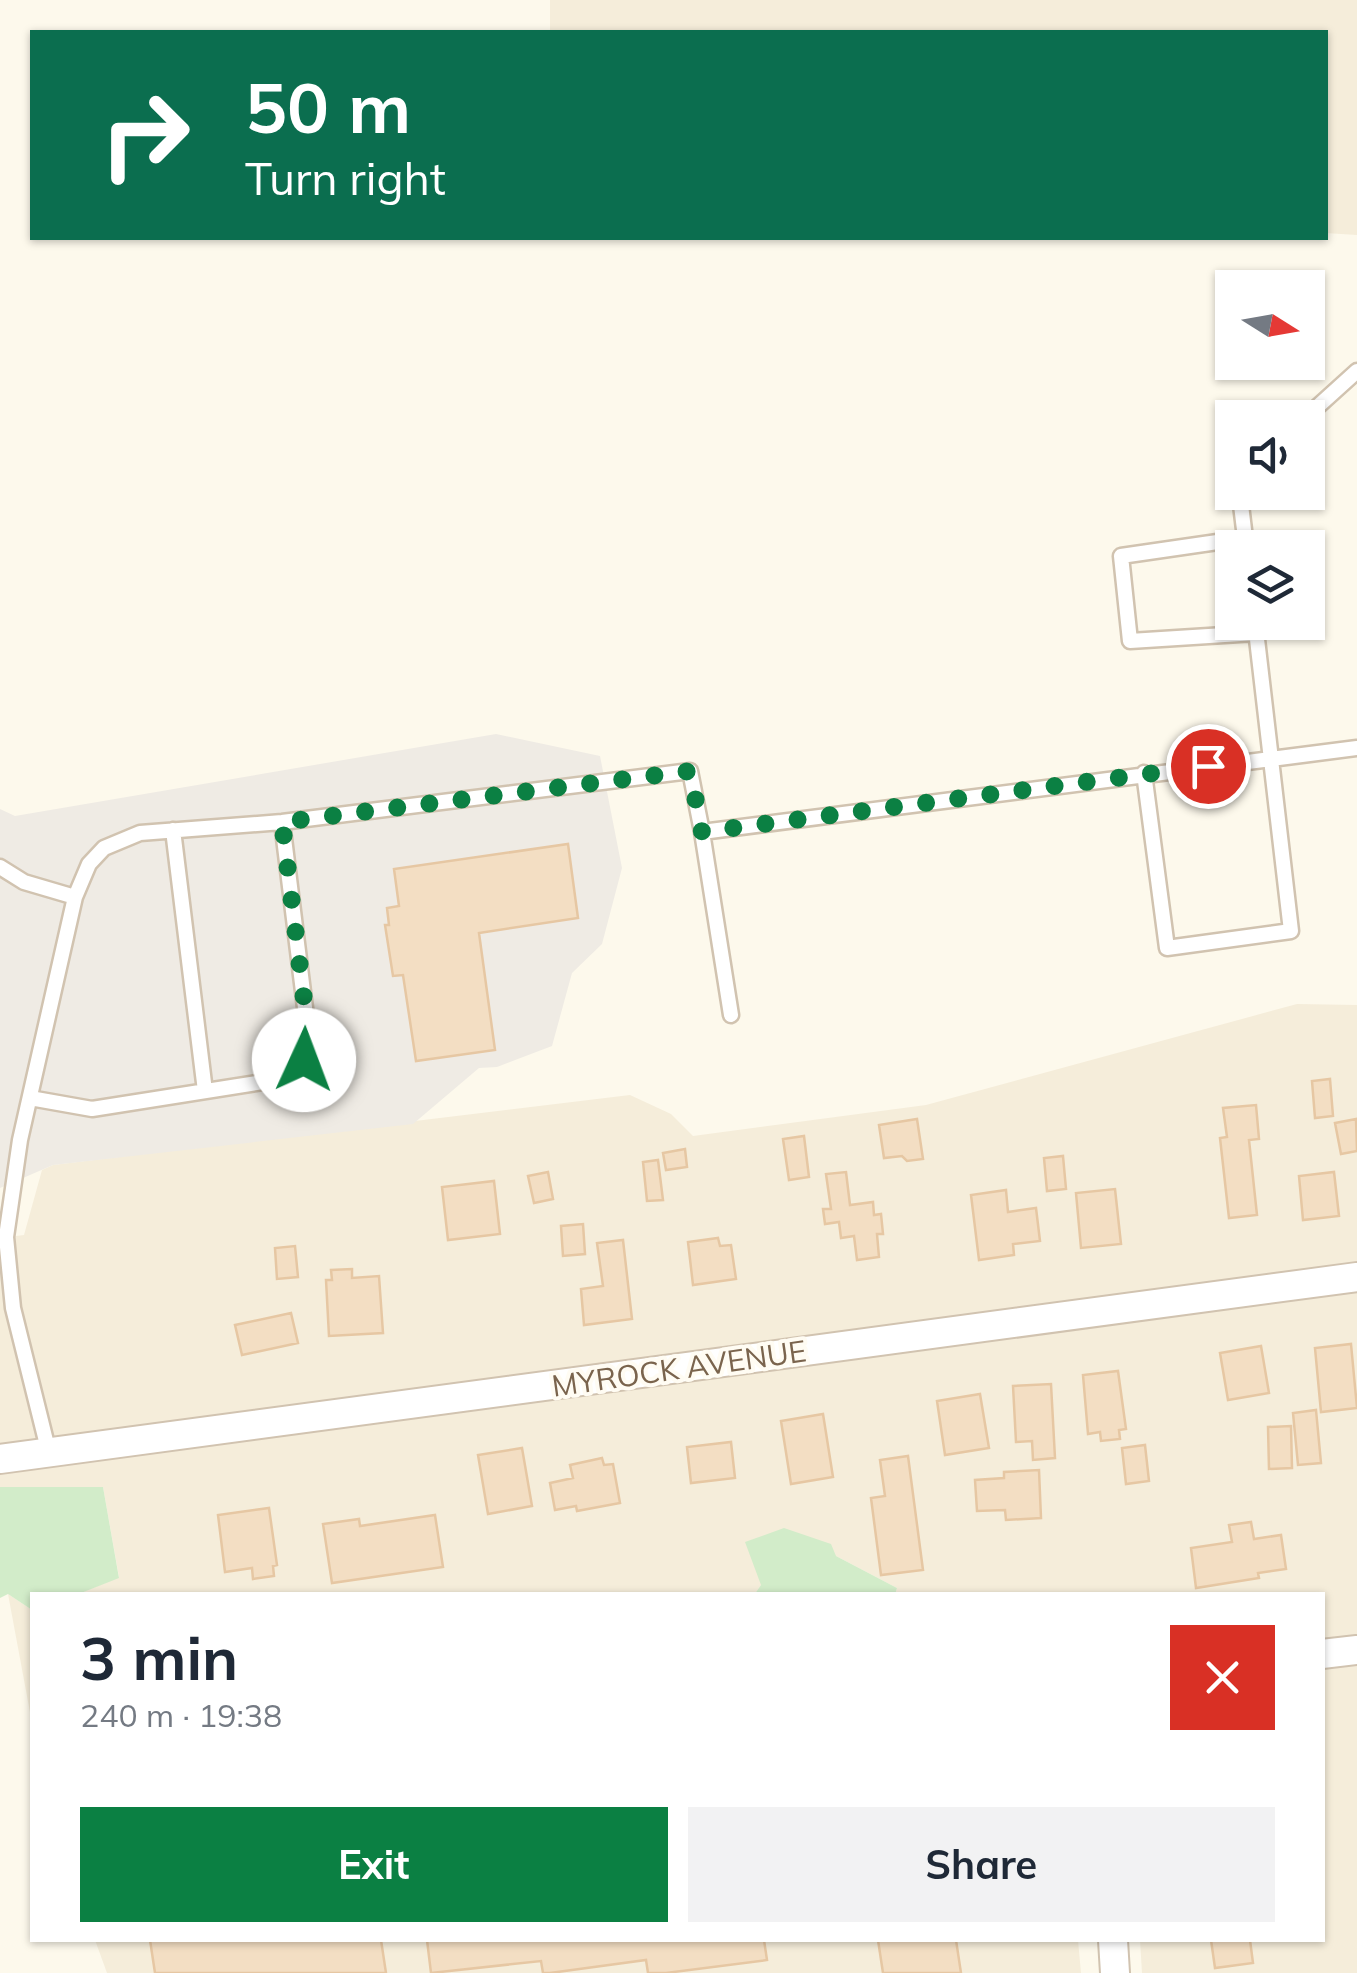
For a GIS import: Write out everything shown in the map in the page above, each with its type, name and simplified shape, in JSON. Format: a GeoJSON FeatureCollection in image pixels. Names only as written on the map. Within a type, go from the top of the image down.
{"type":"FeatureCollection","features":[{"type":"Feature","properties":{"kind":"street","name":"MYROCK AVENUE"},"geometry":{"type":"LineString","coordinates":[[0,1459],[1357,1276]]}},
{"type":"Feature","properties":{"kind":"street"},"geometry":{"type":"LineString","coordinates":[[1325,1654],[1357,1650]]}},
{"type":"Feature","properties":{"kind":"street"},"geometry":{"type":"LineString","coordinates":[[1112,1942],[1114,1973]]}},
{"type":"Feature","properties":{"kind":"lane"},"geometry":{"type":"LineString","coordinates":[[1324,400],[1357,370]]}},
{"type":"Feature","properties":{"kind":"lane"},"geometry":{"type":"LineString","coordinates":[[1215,546],[1122,556],[1130,641],[1215,632]]}},
{"type":"Feature","properties":{"kind":"lane"},"geometry":{"type":"LineString","coordinates":[[1144,773],[1167,948],[1291,930],[1257,640]]}},
{"type":"Feature","properties":{"kind":"lane"},"geometry":{"type":"LineString","coordinates":[[702,832],[1357,748]]}},
{"type":"Feature","properties":{"kind":"lane"},"geometry":{"type":"LineString","coordinates":[[49,1453],[12,1308],[6,1237],[8,1175],[30,1098],[75,897],[89,864],[104,848],[140,834],[282,822],[690,771],[731,1015]]}},
{"type":"Feature","properties":{"kind":"lane"},"geometry":{"type":"LineString","coordinates":[[30,1098],[92,1109],[288,1078],[304,1060],[309,1040],[282,822]]}},
{"type":"Feature","properties":{"kind":"lane"},"geometry":{"type":"LineString","coordinates":[[173,830],[204,1091]]}},
{"type":"Feature","properties":{"kind":"lane"},"geometry":{"type":"LineString","coordinates":[[0,867],[24,882],[75,897]]}},
{"type":"Feature","properties":{"kind":"shaded area"},"geometry":{"type":"Polygon","coordinates":[[[550,0],[1357,0],[1357,235],[1328,233],[1328,30],[550,30],[550,0]]]}},
{"type":"Feature","properties":{"kind":"shaded area"},"geometry":{"type":"Polygon","coordinates":[[[496,734],[600,756],[622,868],[602,944],[572,973],[552,1046],[497,1067],[479,1068],[413,1124],[53,1165],[0,1188],[0,809],[15,816],[496,734]]]}},
{"type":"Feature","properties":{"kind":"shaded area"},"geometry":{"type":"Polygon","coordinates":[[[1297,1004],[1357,1005],[1357,1973],[1142,1973],[1140,1942],[1325,1942],[1325,1592],[896,1592],[897,1588],[836,1556],[761,1585],[756,1592],[83,1592],[119,1577],[103,1487],[0,1487],[0,1238],[24,1235],[42,1170],[53,1165],[630,1095],[671,1114],[693,1136],[926,1105],[1297,1004]]]}},
{"type":"Feature","properties":{"kind":"shaded area"},"geometry":{"type":"Polygon","coordinates":[[[8,1594],[30,1609],[30,1712],[8,1594]]]}},
{"type":"Feature","properties":{"kind":"shaded area"},"geometry":{"type":"Polygon","coordinates":[[[96,1942],[1078,1942],[1081,1973],[107,1973],[96,1942]]]}},
{"type":"Feature","properties":{"kind":"green space"},"geometry":{"type":"Polygon","coordinates":[[[0,1487],[103,1487],[119,1578],[84,1592],[30,1592],[30,1609],[8,1594],[0,1598],[0,1487]]]}},
{"type":"Feature","properties":{"kind":"green space"},"geometry":{"type":"Polygon","coordinates":[[[784,1528],[831,1544],[836,1556],[897,1588],[896,1592],[756,1592],[761,1585],[745,1542],[784,1528]]]}},
{"type":"Feature","properties":{"kind":"building"},"geometry":{"type":"Polygon","coordinates":[[[568,844],[578,918],[479,933],[495,1050],[416,1061],[403,975],[393,976],[385,925],[389,925],[387,908],[399,906],[394,869],[568,844]]]}},
{"type":"Feature","properties":{"kind":"building"},"geometry":{"type":"Polygon","coordinates":[[[1330,1079],[1333,1116],[1315,1118],[1312,1081],[1330,1079]]]}},
{"type":"Feature","properties":{"kind":"building"},"geometry":{"type":"Polygon","coordinates":[[[1256,1105],[1259,1139],[1249,1140],[1257,1215],[1229,1218],[1220,1138],[1227,1137],[1223,1108],[1256,1105]]]}},
{"type":"Feature","properties":{"kind":"building"},"geometry":{"type":"Polygon","coordinates":[[[917,1119],[923,1159],[884,1158],[879,1125],[917,1119]]]}},
{"type":"Feature","properties":{"kind":"building"},"geometry":{"type":"Polygon","coordinates":[[[1356,1119],[1357,1151],[1341,1154],[1335,1123],[1356,1119]]]}},
{"type":"Feature","properties":{"kind":"building"},"geometry":{"type":"Polygon","coordinates":[[[804,1136],[809,1177],[789,1180],[783,1139],[804,1136]]]}},
{"type":"Feature","properties":{"kind":"building"},"geometry":{"type":"Polygon","coordinates":[[[685,1149],[687,1167],[666,1170],[663,1153],[685,1149]]]}},
{"type":"Feature","properties":{"kind":"building"},"geometry":{"type":"Polygon","coordinates":[[[1063,1156],[1066,1189],[1047,1191],[1044,1158],[1063,1156]]]}},
{"type":"Feature","properties":{"kind":"building"},"geometry":{"type":"Polygon","coordinates":[[[658,1160],[663,1200],[647,1201],[643,1162],[658,1160]]]}},
{"type":"Feature","properties":{"kind":"building"},"geometry":{"type":"Polygon","coordinates":[[[548,1172],[553,1199],[534,1203],[528,1176],[548,1172]]]}},
{"type":"Feature","properties":{"kind":"building"},"geometry":{"type":"Polygon","coordinates":[[[846,1172],[850,1205],[873,1202],[874,1215],[881,1214],[883,1234],[877,1234],[879,1257],[857,1260],[854,1236],[841,1238],[839,1222],[825,1224],[823,1209],[831,1209],[826,1174],[846,1172]]]}},
{"type":"Feature","properties":{"kind":"building"},"geometry":{"type":"Polygon","coordinates":[[[1334,1172],[1339,1216],[1303,1220],[1299,1176],[1334,1172]]]}},
{"type":"Feature","properties":{"kind":"building"},"geometry":{"type":"Polygon","coordinates":[[[494,1181],[500,1234],[448,1240],[442,1187],[494,1181]]]}},
{"type":"Feature","properties":{"kind":"building"},"geometry":{"type":"Polygon","coordinates":[[[1115,1189],[1121,1244],[1081,1248],[1076,1193],[1115,1189]]]}},
{"type":"Feature","properties":{"kind":"building"},"geometry":{"type":"Polygon","coordinates":[[[1006,1190],[1008,1212],[1036,1208],[1040,1241],[1013,1244],[1014,1255],[979,1260],[971,1195],[1006,1190]]]}},
{"type":"Feature","properties":{"kind":"building"},"geometry":{"type":"Polygon","coordinates":[[[583,1224],[585,1254],[563,1256],[561,1226],[583,1224]]]}},
{"type":"Feature","properties":{"kind":"building"},"geometry":{"type":"Polygon","coordinates":[[[718,1238],[720,1246],[731,1245],[736,1279],[693,1285],[688,1242],[718,1238]]]}},
{"type":"Feature","properties":{"kind":"building"},"geometry":{"type":"Polygon","coordinates":[[[623,1240],[632,1319],[584,1325],[581,1289],[603,1286],[597,1243],[623,1240]]]}},
{"type":"Feature","properties":{"kind":"building"},"geometry":{"type":"Polygon","coordinates":[[[295,1246],[298,1277],[277,1279],[275,1248],[295,1246]]]}},
{"type":"Feature","properties":{"kind":"building"},"geometry":{"type":"Polygon","coordinates":[[[352,1269],[352,1278],[379,1276],[383,1333],[329,1336],[326,1280],[332,1280],[331,1270],[352,1269]]]}},
{"type":"Feature","properties":{"kind":"building"},"geometry":{"type":"Polygon","coordinates":[[[291,1313],[298,1343],[242,1355],[235,1325],[291,1313]]]}},
{"type":"Feature","properties":{"kind":"building"},"geometry":{"type":"Polygon","coordinates":[[[1351,1344],[1357,1408],[1321,1412],[1315,1348],[1351,1344]]]}},
{"type":"Feature","properties":{"kind":"building"},"geometry":{"type":"Polygon","coordinates":[[[1261,1346],[1269,1393],[1228,1400],[1220,1353],[1261,1346]]]}},
{"type":"Feature","properties":{"kind":"building"},"geometry":{"type":"Polygon","coordinates":[[[1118,1371],[1126,1429],[1119,1430],[1120,1439],[1101,1441],[1100,1432],[1088,1434],[1083,1375],[1118,1371]]]}},
{"type":"Feature","properties":{"kind":"building"},"geometry":{"type":"Polygon","coordinates":[[[1051,1384],[1055,1458],[1033,1460],[1032,1441],[1016,1442],[1013,1386],[1051,1384]]]}},
{"type":"Feature","properties":{"kind":"building"},"geometry":{"type":"Polygon","coordinates":[[[980,1394],[989,1448],[945,1455],[937,1401],[980,1394]]]}},
{"type":"Feature","properties":{"kind":"building"},"geometry":{"type":"Polygon","coordinates":[[[1316,1410],[1321,1463],[1298,1465],[1293,1413],[1316,1410]]]}},
{"type":"Feature","properties":{"kind":"building"},"geometry":{"type":"Polygon","coordinates":[[[823,1414],[833,1477],[791,1484],[781,1421],[823,1414]]]}},
{"type":"Feature","properties":{"kind":"building"},"geometry":{"type":"Polygon","coordinates":[[[1291,1426],[1292,1468],[1269,1469],[1268,1427],[1291,1426]]]}},
{"type":"Feature","properties":{"kind":"building"},"geometry":{"type":"Polygon","coordinates":[[[731,1442],[735,1478],[691,1483],[687,1447],[731,1442]]]}},
{"type":"Feature","properties":{"kind":"building"},"geometry":{"type":"Polygon","coordinates":[[[1145,1445],[1149,1481],[1126,1484],[1122,1448],[1145,1445]]]}},
{"type":"Feature","properties":{"kind":"building"},"geometry":{"type":"Polygon","coordinates":[[[522,1448],[532,1506],[488,1514],[478,1455],[522,1448]]]}},
{"type":"Feature","properties":{"kind":"building"},"geometry":{"type":"Polygon","coordinates":[[[908,1456],[923,1570],[881,1575],[871,1498],[885,1496],[880,1460],[908,1456]]]}},
{"type":"Feature","properties":{"kind":"building"},"geometry":{"type":"Polygon","coordinates":[[[602,1458],[604,1465],[613,1464],[620,1503],[577,1511],[576,1506],[555,1510],[550,1483],[573,1478],[570,1465],[602,1458]]]}},
{"type":"Feature","properties":{"kind":"building"},"geometry":{"type":"Polygon","coordinates":[[[1039,1470],[1041,1518],[1006,1520],[1005,1510],[977,1511],[975,1480],[1004,1478],[1004,1472],[1039,1470]]]}},
{"type":"Feature","properties":{"kind":"building"},"geometry":{"type":"Polygon","coordinates":[[[269,1508],[277,1565],[273,1566],[274,1576],[253,1579],[252,1568],[225,1572],[218,1515],[269,1508]]]}},
{"type":"Feature","properties":{"kind":"building"},"geometry":{"type":"Polygon","coordinates":[[[435,1515],[443,1567],[332,1583],[323,1524],[359,1519],[360,1526],[435,1515]]]}},
{"type":"Feature","properties":{"kind":"building"},"geometry":{"type":"Polygon","coordinates":[[[1251,1522],[1254,1539],[1281,1535],[1286,1569],[1258,1573],[1259,1578],[1196,1588],[1191,1548],[1232,1542],[1229,1525],[1251,1522]]]}},
{"type":"Feature","properties":{"kind":"building"},"geometry":{"type":"Polygon","coordinates":[[[150,1942],[381,1942],[386,1973],[155,1973],[150,1942]]]}},
{"type":"Feature","properties":{"kind":"building"},"geometry":{"type":"Polygon","coordinates":[[[427,1942],[764,1942],[767,1960],[666,1973],[648,1973],[646,1960],[550,1973],[543,1973],[541,1961],[431,1973],[427,1942]]]}},
{"type":"Feature","properties":{"kind":"building"},"geometry":{"type":"Polygon","coordinates":[[[878,1942],[956,1942],[961,1973],[883,1973],[878,1942]]]}},
{"type":"Feature","properties":{"kind":"building"},"geometry":{"type":"Polygon","coordinates":[[[1211,1942],[1250,1942],[1253,1963],[1215,1968],[1211,1942]]]}},
{"type":"Feature","properties":{"kind":"route"},"geometry":{"type":"LineString","coordinates":[[304,1060],[309,1040],[282,822],[690,771],[702,832],[1208,766]]}}]}
